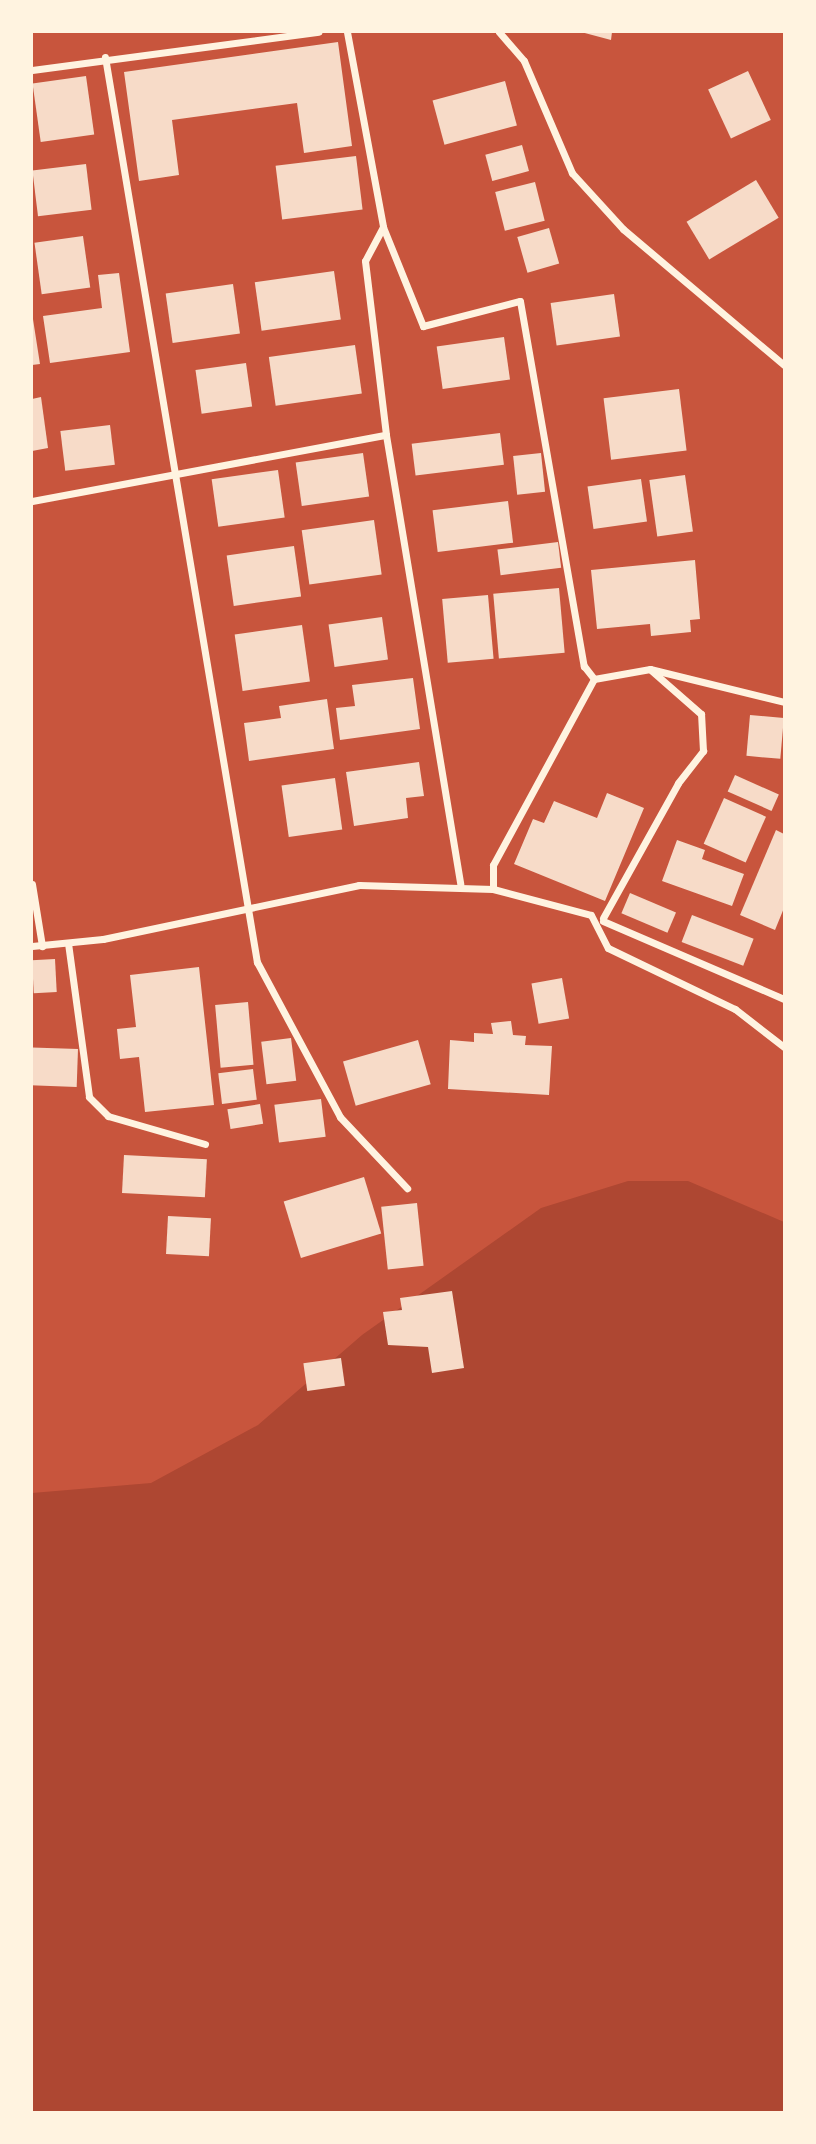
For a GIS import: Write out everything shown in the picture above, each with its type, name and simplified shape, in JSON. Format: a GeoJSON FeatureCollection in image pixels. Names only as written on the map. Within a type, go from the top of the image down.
{"type":"FeatureCollection","features":[{"type":"Feature","properties":{"kind":"street"},"geometry":{"type":"LineString","coordinates":[[32,70],[105,57],[318,32]]}},
{"type":"Feature","properties":{"kind":"street"},"geometry":{"type":"LineString","coordinates":[[347,32],[383,227],[423,326],[520,301],[584,666],[594,679]]}},
{"type":"Feature","properties":{"kind":"street"},"geometry":{"type":"LineString","coordinates":[[499,32],[524,61],[572,173],[624,229],[785,365]]}},
{"type":"Feature","properties":{"kind":"street"},"geometry":{"type":"LineString","coordinates":[[105,57],[177,473],[257,962],[340,1117],[407,1188]]}},
{"type":"Feature","properties":{"kind":"street"},"geometry":{"type":"LineString","coordinates":[[383,227],[365,261],[386,435],[460,884]]}},
{"type":"Feature","properties":{"kind":"street"},"geometry":{"type":"LineString","coordinates":[[32,501],[386,435]]}},
{"type":"Feature","properties":{"kind":"street"},"geometry":{"type":"LineString","coordinates":[[594,679],[650,669],[785,702]]}},
{"type":"Feature","properties":{"kind":"street"},"geometry":{"type":"LineString","coordinates":[[599,932],[603,918],[678,783],[703,751],[701,714],[650,669]]}},
{"type":"Feature","properties":{"kind":"street"},"geometry":{"type":"LineString","coordinates":[[493,889],[493,865],[594,679]]}},
{"type":"Feature","properties":{"kind":"street"},"geometry":{"type":"LineString","coordinates":[[32,884],[42,946]]}},
{"type":"Feature","properties":{"kind":"street"},"geometry":{"type":"LineString","coordinates":[[32,946],[68,943],[359,885],[460,884],[493,889],[591,915],[608,948],[734,1009],[785,1047]]}},
{"type":"Feature","properties":{"kind":"street"},"geometry":{"type":"LineString","coordinates":[[603,918],[785,999]]}},
{"type":"Feature","properties":{"kind":"street"},"geometry":{"type":"LineString","coordinates":[[68,943],[89,1097],[108,1116],[205,1144]]}},
{"type":"Feature","properties":{"kind":"shaded area"},"geometry":{"type":"Polygon","coordinates":[[[628,1181],[688,1181],[784,1222],[784,2112],[32,2112],[32,1493],[151,1483],[258,1425],[362,1335],[541,1208],[628,1181]]]}},
{"type":"Feature","properties":{"kind":"building"},"geometry":{"type":"Polygon","coordinates":[[[581,32],[612,32],[611,40],[581,32]]]}},
{"type":"Feature","properties":{"kind":"building"},"geometry":{"type":"Polygon","coordinates":[[[338,42],[352,146],[304,153],[297,103],[172,120],[179,175],[139,181],[124,72],[338,42]]]}},
{"type":"Feature","properties":{"kind":"building"},"geometry":{"type":"Polygon","coordinates":[[[748,71],[771,120],[731,139],[708,90],[748,71]]]}},
{"type":"Feature","properties":{"kind":"building"},"geometry":{"type":"Polygon","coordinates":[[[86,76],[94,134],[41,142],[33,84],[86,76]]]}},
{"type":"Feature","properties":{"kind":"building"},"geometry":{"type":"Polygon","coordinates":[[[505,81],[517,125],[444,145],[433,100],[505,81]]]}},
{"type":"Feature","properties":{"kind":"building"},"geometry":{"type":"Polygon","coordinates":[[[522,145],[529,171],[492,181],[485,155],[522,145]]]}},
{"type":"Feature","properties":{"kind":"building"},"geometry":{"type":"Polygon","coordinates":[[[356,156],[363,210],[282,219],[276,166],[356,156]]]}},
{"type":"Feature","properties":{"kind":"building"},"geometry":{"type":"Polygon","coordinates":[[[86,164],[92,210],[38,216],[32,171],[86,164]]]}},
{"type":"Feature","properties":{"kind":"building"},"geometry":{"type":"Polygon","coordinates":[[[756,180],[779,218],[709,259],[687,222],[756,180]]]}},
{"type":"Feature","properties":{"kind":"building"},"geometry":{"type":"Polygon","coordinates":[[[535,182],[545,221],[505,231],[495,192],[535,182]]]}},
{"type":"Feature","properties":{"kind":"building"},"geometry":{"type":"Polygon","coordinates":[[[549,228],[559,264],[527,273],[517,237],[549,228]]]}},
{"type":"Feature","properties":{"kind":"building"},"geometry":{"type":"Polygon","coordinates":[[[83,236],[90,287],[42,294],[34,243],[83,236]]]}},
{"type":"Feature","properties":{"kind":"building"},"geometry":{"type":"Polygon","coordinates":[[[334,271],[341,320],[262,331],[255,282],[334,271]]]}},
{"type":"Feature","properties":{"kind":"building"},"geometry":{"type":"Polygon","coordinates":[[[119,273],[130,352],[50,363],[43,316],[102,308],[98,275],[119,273]]]}},
{"type":"Feature","properties":{"kind":"building"},"geometry":{"type":"Polygon","coordinates":[[[233,284],[240,334],[173,343],[166,293],[233,284]]]}},
{"type":"Feature","properties":{"kind":"building"},"geometry":{"type":"Polygon","coordinates":[[[614,294],[620,337],[557,345],[551,303],[614,294]]]}},
{"type":"Feature","properties":{"kind":"building"},"geometry":{"type":"Polygon","coordinates":[[[32,313],[40,364],[32,365],[32,313]]]}},
{"type":"Feature","properties":{"kind":"building"},"geometry":{"type":"Polygon","coordinates":[[[504,337],[510,380],[443,389],[437,346],[504,337]]]}},
{"type":"Feature","properties":{"kind":"building"},"geometry":{"type":"Polygon","coordinates":[[[355,345],[362,394],[276,406],[269,357],[355,345]]]}},
{"type":"Feature","properties":{"kind":"building"},"geometry":{"type":"Polygon","coordinates":[[[246,363],[252,407],[202,414],[195,370],[246,363]]]}},
{"type":"Feature","properties":{"kind":"building"},"geometry":{"type":"Polygon","coordinates":[[[679,389],[687,451],[611,460],[604,398],[679,389]]]}},
{"type":"Feature","properties":{"kind":"building"},"geometry":{"type":"Polygon","coordinates":[[[41,397],[48,448],[32,451],[32,399],[41,397]]]}},
{"type":"Feature","properties":{"kind":"building"},"geometry":{"type":"Polygon","coordinates":[[[110,425],[115,465],[65,471],[60,431],[110,425]]]}},
{"type":"Feature","properties":{"kind":"building"},"geometry":{"type":"Polygon","coordinates":[[[500,433],[504,465],[416,476],[412,444],[500,433]]]}},
{"type":"Feature","properties":{"kind":"building"},"geometry":{"type":"Polygon","coordinates":[[[363,453],[369,497],[302,506],[296,462],[363,453]]]}},
{"type":"Feature","properties":{"kind":"building"},"geometry":{"type":"Polygon","coordinates":[[[541,453],[545,492],[517,495],[513,456],[541,453]]]}},
{"type":"Feature","properties":{"kind":"building"},"geometry":{"type":"Polygon","coordinates":[[[278,470],[285,518],[218,527],[212,479],[278,470]]]}},
{"type":"Feature","properties":{"kind":"building"},"geometry":{"type":"Polygon","coordinates":[[[685,475],[693,531],[657,536],[649,480],[685,475]]]}},
{"type":"Feature","properties":{"kind":"building"},"geometry":{"type":"Polygon","coordinates":[[[641,479],[647,522],[594,529],[588,487],[641,479]]]}},
{"type":"Feature","properties":{"kind":"building"},"geometry":{"type":"Polygon","coordinates":[[[508,501],[513,543],[438,552],[433,510],[508,501]]]}},
{"type":"Feature","properties":{"kind":"building"},"geometry":{"type":"Polygon","coordinates":[[[374,520],[382,574],[309,585],[302,530],[374,520]]]}},
{"type":"Feature","properties":{"kind":"building"},"geometry":{"type":"Polygon","coordinates":[[[558,542],[561,568],[501,575],[497,549],[558,542]]]}},
{"type":"Feature","properties":{"kind":"building"},"geometry":{"type":"Polygon","coordinates":[[[294,546],[301,597],[234,606],[227,555],[294,546]]]}},
{"type":"Feature","properties":{"kind":"building"},"geometry":{"type":"Polygon","coordinates":[[[695,560],[700,619],[690,620],[691,632],[651,636],[650,624],[597,629],[591,570],[695,560]]]}},
{"type":"Feature","properties":{"kind":"building"},"geometry":{"type":"Polygon","coordinates":[[[559,588],[565,653],[499,659],[493,594],[559,588]]]}},
{"type":"Feature","properties":{"kind":"building"},"geometry":{"type":"Polygon","coordinates":[[[488,595],[494,659],[448,663],[442,599],[488,595]]]}},
{"type":"Feature","properties":{"kind":"building"},"geometry":{"type":"Polygon","coordinates":[[[382,617],[388,660],[335,667],[329,625],[382,617]]]}},
{"type":"Feature","properties":{"kind":"building"},"geometry":{"type":"Polygon","coordinates":[[[302,625],[310,681],[243,691],[235,634],[302,625]]]}},
{"type":"Feature","properties":{"kind":"building"},"geometry":{"type":"Polygon","coordinates":[[[413,678],[420,729],[340,740],[336,708],[355,706],[352,685],[413,678]]]}},
{"type":"Feature","properties":{"kind":"building"},"geometry":{"type":"Polygon","coordinates":[[[327,699],[334,749],[249,761],[244,723],[281,718],[279,706],[327,699]]]}},
{"type":"Feature","properties":{"kind":"building"},"geometry":{"type":"Polygon","coordinates":[[[750,715],[784,718],[780,759],[746,756],[750,715]]]}},
{"type":"Feature","properties":{"kind":"building"},"geometry":{"type":"Polygon","coordinates":[[[419,762],[424,796],[406,798],[408,818],[354,826],[346,772],[419,762]]]}},
{"type":"Feature","properties":{"kind":"building"},"geometry":{"type":"Polygon","coordinates":[[[735,775],[779,795],[772,811],[728,791],[735,775]]]}},
{"type":"Feature","properties":{"kind":"building"},"geometry":{"type":"Polygon","coordinates":[[[335,778],[342,829],[289,837],[282,786],[335,778]]]}},
{"type":"Feature","properties":{"kind":"building"},"geometry":{"type":"Polygon","coordinates":[[[607,793],[644,808],[605,901],[514,864],[533,819],[544,823],[554,801],[597,818],[607,793]]]}},
{"type":"Feature","properties":{"kind":"building"},"geometry":{"type":"Polygon","coordinates":[[[724,798],[766,817],[746,862],[704,844],[724,798]]]}},
{"type":"Feature","properties":{"kind":"building"},"geometry":{"type":"Polygon","coordinates":[[[776,830],[784,834],[784,908],[775,930],[740,915],[776,830]]]}},
{"type":"Feature","properties":{"kind":"building"},"geometry":{"type":"Polygon","coordinates":[[[677,840],[705,850],[702,859],[744,874],[732,906],[662,881],[677,840]]]}},
{"type":"Feature","properties":{"kind":"building"},"geometry":{"type":"Polygon","coordinates":[[[630,893],[676,913],[667,933],[621,913],[630,893]]]}},
{"type":"Feature","properties":{"kind":"building"},"geometry":{"type":"Polygon","coordinates":[[[692,915],[754,939],[743,966],[682,942],[692,915]]]}},
{"type":"Feature","properties":{"kind":"building"},"geometry":{"type":"Polygon","coordinates":[[[55,959],[57,992],[34,993],[32,960],[55,959]]]}},
{"type":"Feature","properties":{"kind":"building"},"geometry":{"type":"Polygon","coordinates":[[[199,967],[214,1105],[145,1112],[139,1057],[120,1059],[117,1029],[136,1027],[130,975],[199,967]]]}},
{"type":"Feature","properties":{"kind":"building"},"geometry":{"type":"Polygon","coordinates":[[[562,978],[569,1018],[539,1024],[531,983],[562,978]]]}},
{"type":"Feature","properties":{"kind":"building"},"geometry":{"type":"Polygon","coordinates":[[[248,1002],[253,1065],[221,1068],[215,1005],[248,1002]]]}},
{"type":"Feature","properties":{"kind":"building"},"geometry":{"type":"Polygon","coordinates":[[[511,1021],[513,1035],[526,1036],[525,1045],[552,1046],[549,1095],[448,1089],[450,1040],[474,1042],[474,1033],[493,1034],[491,1023],[511,1021]]]}},
{"type":"Feature","properties":{"kind":"building"},"geometry":{"type":"Polygon","coordinates":[[[291,1038],[296,1081],[266,1084],[261,1042],[291,1038]]]}},
{"type":"Feature","properties":{"kind":"building"},"geometry":{"type":"Polygon","coordinates":[[[418,1040],[431,1084],[356,1106],[343,1061],[418,1040]]]}},
{"type":"Feature","properties":{"kind":"building"},"geometry":{"type":"Polygon","coordinates":[[[32,1047],[78,1049],[77,1087],[32,1085],[32,1047]]]}},
{"type":"Feature","properties":{"kind":"building"},"geometry":{"type":"Polygon","coordinates":[[[253,1069],[257,1100],[222,1104],[218,1073],[253,1069]]]}},
{"type":"Feature","properties":{"kind":"building"},"geometry":{"type":"Polygon","coordinates":[[[321,1099],[326,1137],[279,1142],[274,1105],[321,1099]]]}},
{"type":"Feature","properties":{"kind":"building"},"geometry":{"type":"Polygon","coordinates":[[[260,1104],[263,1124],[231,1129],[227,1109],[260,1104]]]}},
{"type":"Feature","properties":{"kind":"building"},"geometry":{"type":"Polygon","coordinates":[[[124,1155],[207,1159],[205,1197],[122,1193],[124,1155]]]}},
{"type":"Feature","properties":{"kind":"building"},"geometry":{"type":"Polygon","coordinates":[[[364,1177],[381,1233],[301,1258],[284,1202],[364,1177]]]}},
{"type":"Feature","properties":{"kind":"building"},"geometry":{"type":"Polygon","coordinates":[[[417,1203],[424,1266],[388,1269],[381,1207],[417,1203]]]}},
{"type":"Feature","properties":{"kind":"building"},"geometry":{"type":"Polygon","coordinates":[[[168,1216],[211,1218],[209,1256],[166,1254],[168,1216]]]}},
{"type":"Feature","properties":{"kind":"building"},"geometry":{"type":"Polygon","coordinates":[[[452,1291],[464,1368],[432,1373],[428,1347],[388,1345],[383,1312],[402,1310],[400,1298],[452,1291]]]}},
{"type":"Feature","properties":{"kind":"building"},"geometry":{"type":"Polygon","coordinates":[[[341,1358],[345,1386],[307,1391],[303,1363],[341,1358]]]}}]}
